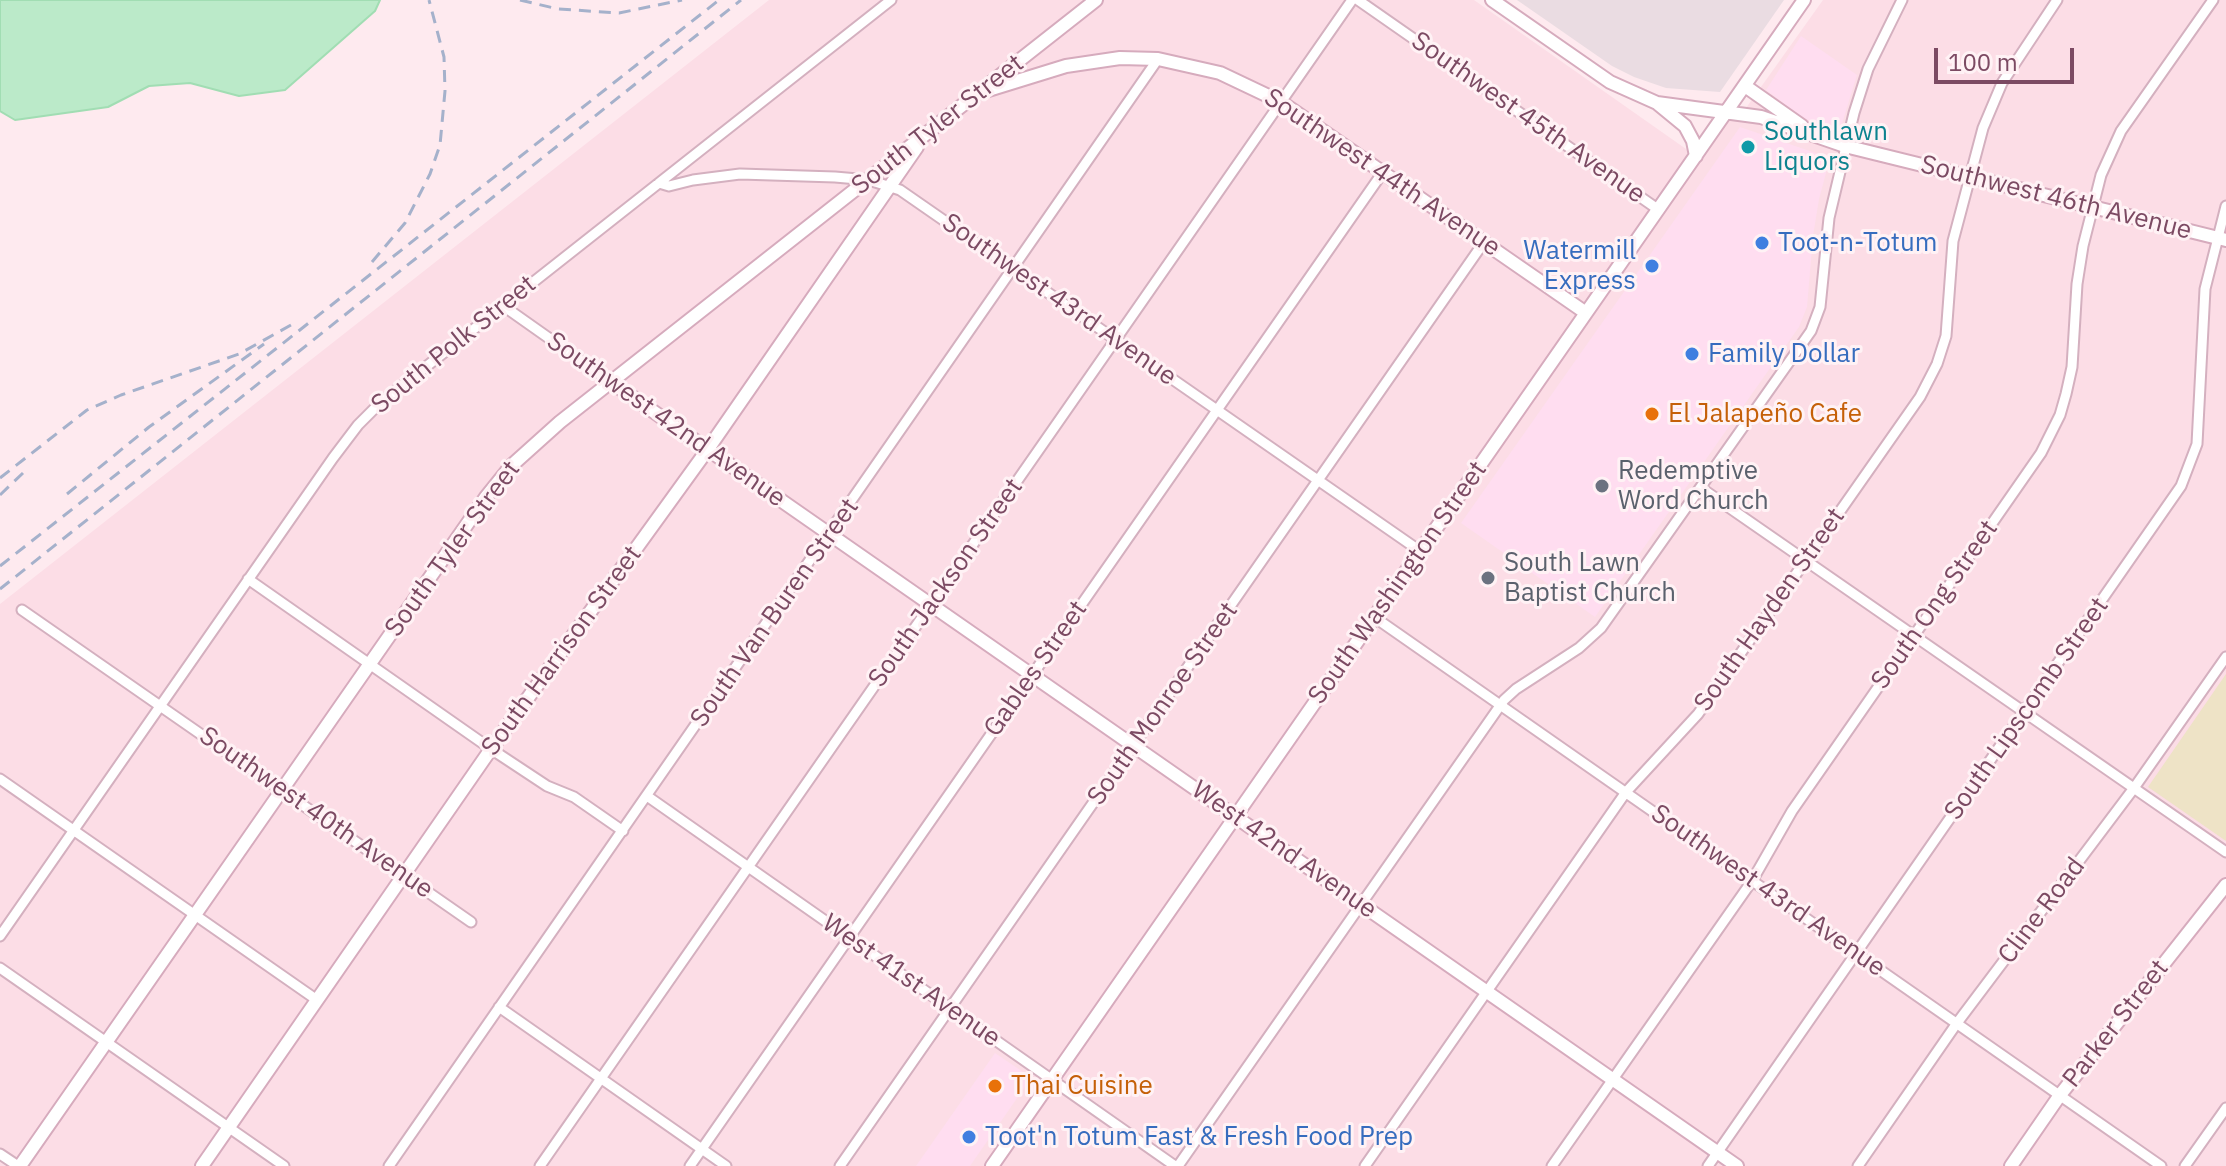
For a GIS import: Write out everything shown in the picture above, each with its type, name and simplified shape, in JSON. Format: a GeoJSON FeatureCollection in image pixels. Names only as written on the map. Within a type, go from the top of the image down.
{"type":"FeatureCollection","features":[{"type":"Feature","properties":{"kind":"main road","name":"South Tyler Street"},"geometry":{"type":"LineString","coordinates":[[19,1166],[486,497],[511,466],[531,445],[1096,0]]}},
{"type":"Feature","properties":{"kind":"main road","name":"Southwest 46th Avenue"},"geometry":{"type":"LineString","coordinates":[[1492,0],[1610,82],[1657,103],[1761,117],[1839,144],[2221,239]]}},
{"type":"Feature","properties":{"kind":"main road","name":"South Washington Street"},"geometry":{"type":"LineString","coordinates":[[992,1166],[1804,0]]}},
{"type":"Feature","properties":{"kind":"main road","name":"Southwest 44th Avenue"},"geometry":{"type":"LineString","coordinates":[[978,93],[1080,64],[1120,58],[1158,59],[1220,73],[1281,102],[1586,313]]}},
{"type":"Feature","properties":{"kind":"main road"},"geometry":{"type":"LineString","coordinates":[[1745,86],[1799,124],[1839,144]]}},
{"type":"Feature","properties":{"kind":"main road"},"geometry":{"type":"LineString","coordinates":[[1657,103],[1685,126],[1696,156]]}},
{"type":"Feature","properties":{"kind":"main road","name":"South Harrison Street"},"geometry":{"type":"LineString","coordinates":[[202,1166],[491,749],[708,449],[924,137]]}},
{"type":"Feature","properties":{"kind":"main road","name":"Southwest 42nd Avenue"},"geometry":{"type":"LineString","coordinates":[[611,382],[830,534]]}},
{"type":"Feature","properties":{"kind":"main road","name":"West 42nd Avenue"},"geometry":{"type":"LineString","coordinates":[[830,534],[1737,1166]]}},
{"type":"Feature","properties":{"kind":"main road","name":"Parker Street"},"geometry":{"type":"LineString","coordinates":[[2011,1166],[2060,1095],[2226,885]]}},
{"type":"Feature","properties":{"kind":"street","name":"South Polk Street"},"geometry":{"type":"LineString","coordinates":[[0,936],[358,425],[380,403],[502,305],[891,0]]}},
{"type":"Feature","properties":{"kind":"street","name":"South Jackson Street"},"geometry":{"type":"LineString","coordinates":[[540,1166],[1352,0]]}},
{"type":"Feature","properties":{"kind":"street","name":"Southwest 45th Avenue"},"geometry":{"type":"LineString","coordinates":[[1358,0],[1659,210]]}},
{"type":"Feature","properties":{"kind":"street"},"geometry":{"type":"LineString","coordinates":[[1176,1166],[1500,705],[1516,689],[1579,648],[1601,628],[1802,344],[1817,319],[1839,144],[1868,69],[1902,0]]}},
{"type":"Feature","properties":{"kind":"street","name":"South Hayden Street"},"geometry":{"type":"LineString","coordinates":[[1365,1166],[1626,792],[1698,714],[1920,397],[1937,364],[1948,322],[1953,241],[1983,128],[2002,83],[2057,0]]}},
{"type":"Feature","properties":{"kind":"street","name":"South Ong Street"},"geometry":{"type":"LineString","coordinates":[[1552,1166],[1752,881],[1792,811],[2030,469],[2060,415],[2072,367],[2077,284],[2101,175],[2121,131],[2213,0]]}},
{"type":"Feature","properties":{"kind":"street","name":"South Van Buren Street"},"geometry":{"type":"LineString","coordinates":[[389,1166],[1158,59]]}},
{"type":"Feature","properties":{"kind":"street","name":"Gables Street"},"geometry":{"type":"LineString","coordinates":[[690,1166],[1383,172]]}},
{"type":"Feature","properties":{"kind":"street","name":"Southwest 43rd Avenue"},"geometry":{"type":"LineString","coordinates":[[659,183],[669,186],[740,174],[869,180],[900,190],[1420,551]]}},
{"type":"Feature","properties":{"kind":"street","name":"South Lipscomb Street"},"geometry":{"type":"LineString","coordinates":[[1708,1166],[2172,502],[2190,469],[2200,421],[2205,289],[2221,239],[2226,206]]}},
{"type":"Feature","properties":{"kind":"street","name":"South Monroe Street"},"geometry":{"type":"LineString","coordinates":[[840,1166],[1484,242]]}},
{"type":"Feature","properties":{"kind":"street","name":"Southwest 42nd Avenue"},"geometry":{"type":"LineString","coordinates":[[502,305],[611,382]]}},
{"type":"Feature","properties":{"kind":"street"},"geometry":{"type":"LineString","coordinates":[[1701,488],[2226,852]]}},
{"type":"Feature","properties":{"kind":"street"},"geometry":{"type":"LineString","coordinates":[[248,579],[491,749],[547,786],[574,797],[623,831]]}},
{"type":"Feature","properties":{"kind":"street","name":"Southwest 40th Avenue"},"geometry":{"type":"LineString","coordinates":[[22,610],[471,922]]}},
{"type":"Feature","properties":{"kind":"street","name":"Southwest 43rd Avenue"},"geometry":{"type":"LineString","coordinates":[[1374,617],[2161,1166]]}},
{"type":"Feature","properties":{"kind":"street","name":"Cline Road"},"geometry":{"type":"LineString","coordinates":[[1858,1166],[1957,1023],[2134,788],[2226,657]]}},
{"type":"Feature","properties":{"kind":"street"},"geometry":{"type":"LineString","coordinates":[[0,779],[317,1000]]}},
{"type":"Feature","properties":{"kind":"street","name":"West 41st Avenue"},"geometry":{"type":"LineString","coordinates":[[647,796],[1176,1166]]}},
{"type":"Feature","properties":{"kind":"street"},"geometry":{"type":"LineString","coordinates":[[0,968],[284,1166]]}},
{"type":"Feature","properties":{"kind":"street"},"geometry":{"type":"LineString","coordinates":[[499,1007],[726,1166]]}},
{"type":"Feature","properties":{"kind":"street"},"geometry":{"type":"LineString","coordinates":[[2185,1166],[2226,1108]]}},
{"type":"Feature","properties":{"kind":"street"},"geometry":{"type":"LineString","coordinates":[[0,1154],[19,1166]]}},
{"type":"Feature","properties":{"kind":"shaded area"},"geometry":{"type":"Polygon","coordinates":[[[0,0],[380,0],[375,11],[285,90],[239,96],[190,83],[149,86],[108,107],[15,120],[0,111],[0,0]]]}},
{"type":"Feature","properties":{"kind":"shaded area"},"geometry":{"type":"Polygon","coordinates":[[[769,0],[1474,0],[1696,156],[1727,111],[1741,115],[1823,0],[2226,0],[2226,1166],[0,1166],[0,604],[769,0]]]}},
{"type":"Feature","properties":{"kind":"shaded area"},"geometry":{"type":"Polygon","coordinates":[[[1517,0],[1784,0],[1720,92],[1666,88],[1634,77],[1612,66],[1517,0]]]}},
{"type":"Feature","properties":{"kind":"shaded area"},"geometry":{"type":"Polygon","coordinates":[[[1801,36],[1857,75],[1841,127],[1832,128],[1803,118],[1766,90],[1801,36]]]}},
{"type":"Feature","properties":{"kind":"shaded area"},"geometry":{"type":"Polygon","coordinates":[[[1740,127],[1830,158],[1813,236],[1807,307],[1799,327],[1595,617],[1461,523],[1740,127]]]}},
{"type":"Feature","properties":{"kind":"shaded area"},"geometry":{"type":"Polygon","coordinates":[[[2226,674],[2226,841],[2148,787],[2226,674]]]}},
{"type":"Feature","properties":{"kind":"shaded area"},"geometry":{"type":"Polygon","coordinates":[[[995,1053],[1026,1074],[1029,1081],[970,1166],[916,1166],[995,1053]]]}},
{"type":"Feature","properties":{"kind":"railway"},"geometry":{"type":"LineString","coordinates":[[372,262],[405,223],[430,174],[440,145],[445,91],[444,57],[429,0]]}},
{"type":"Feature","properties":{"kind":"railway"},"geometry":{"type":"LineString","coordinates":[[520,0],[558,9],[619,13],[682,0]]}},
{"type":"Feature","properties":{"kind":"railway"},"geometry":{"type":"LineString","coordinates":[[0,566],[719,0]]}},
{"type":"Feature","properties":{"kind":"railway"},"geometry":{"type":"LineString","coordinates":[[0,589],[741,0]]}},
{"type":"Feature","properties":{"kind":"railway"},"geometry":{"type":"LineString","coordinates":[[0,478],[87,410],[239,354],[291,325]]}},
{"type":"Feature","properties":{"kind":"railway"},"geometry":{"type":"LineString","coordinates":[[67,494],[149,427],[264,344]]}},
{"type":"Feature","properties":{"kind":"railway"},"geometry":{"type":"LineString","coordinates":[[0,495],[23,473]]}},
{"type":"Feature","properties":{"kind":"place","name":"Southlawn Liquors"},"geometry":{"type":"Point","coordinates":[1748,147]}},
{"type":"Feature","properties":{"kind":"place","name":"Toot-n-Totum"},"geometry":{"type":"Point","coordinates":[1762,243]}},
{"type":"Feature","properties":{"kind":"place","name":"Watermill Express"},"geometry":{"type":"Point","coordinates":[1652,266]}},
{"type":"Feature","properties":{"kind":"place","name":"Family Dollar"},"geometry":{"type":"Point","coordinates":[1692,354]}},
{"type":"Feature","properties":{"kind":"place","name":"El Jalapeño Cafe"},"geometry":{"type":"Point","coordinates":[1652,414]}},
{"type":"Feature","properties":{"kind":"place","name":"Redemptive Word Church"},"geometry":{"type":"Point","coordinates":[1602,486]}},
{"type":"Feature","properties":{"kind":"place","name":"South Lawn Baptist Church"},"geometry":{"type":"Point","coordinates":[1488,578]}},
{"type":"Feature","properties":{"kind":"place","name":"Thai Cuisine"},"geometry":{"type":"Point","coordinates":[995,1086]}},
{"type":"Feature","properties":{"kind":"place","name":"Toot'n Totum Fast & Fresh Food Prep"},"geometry":{"type":"Point","coordinates":[969,1137]}}]}
